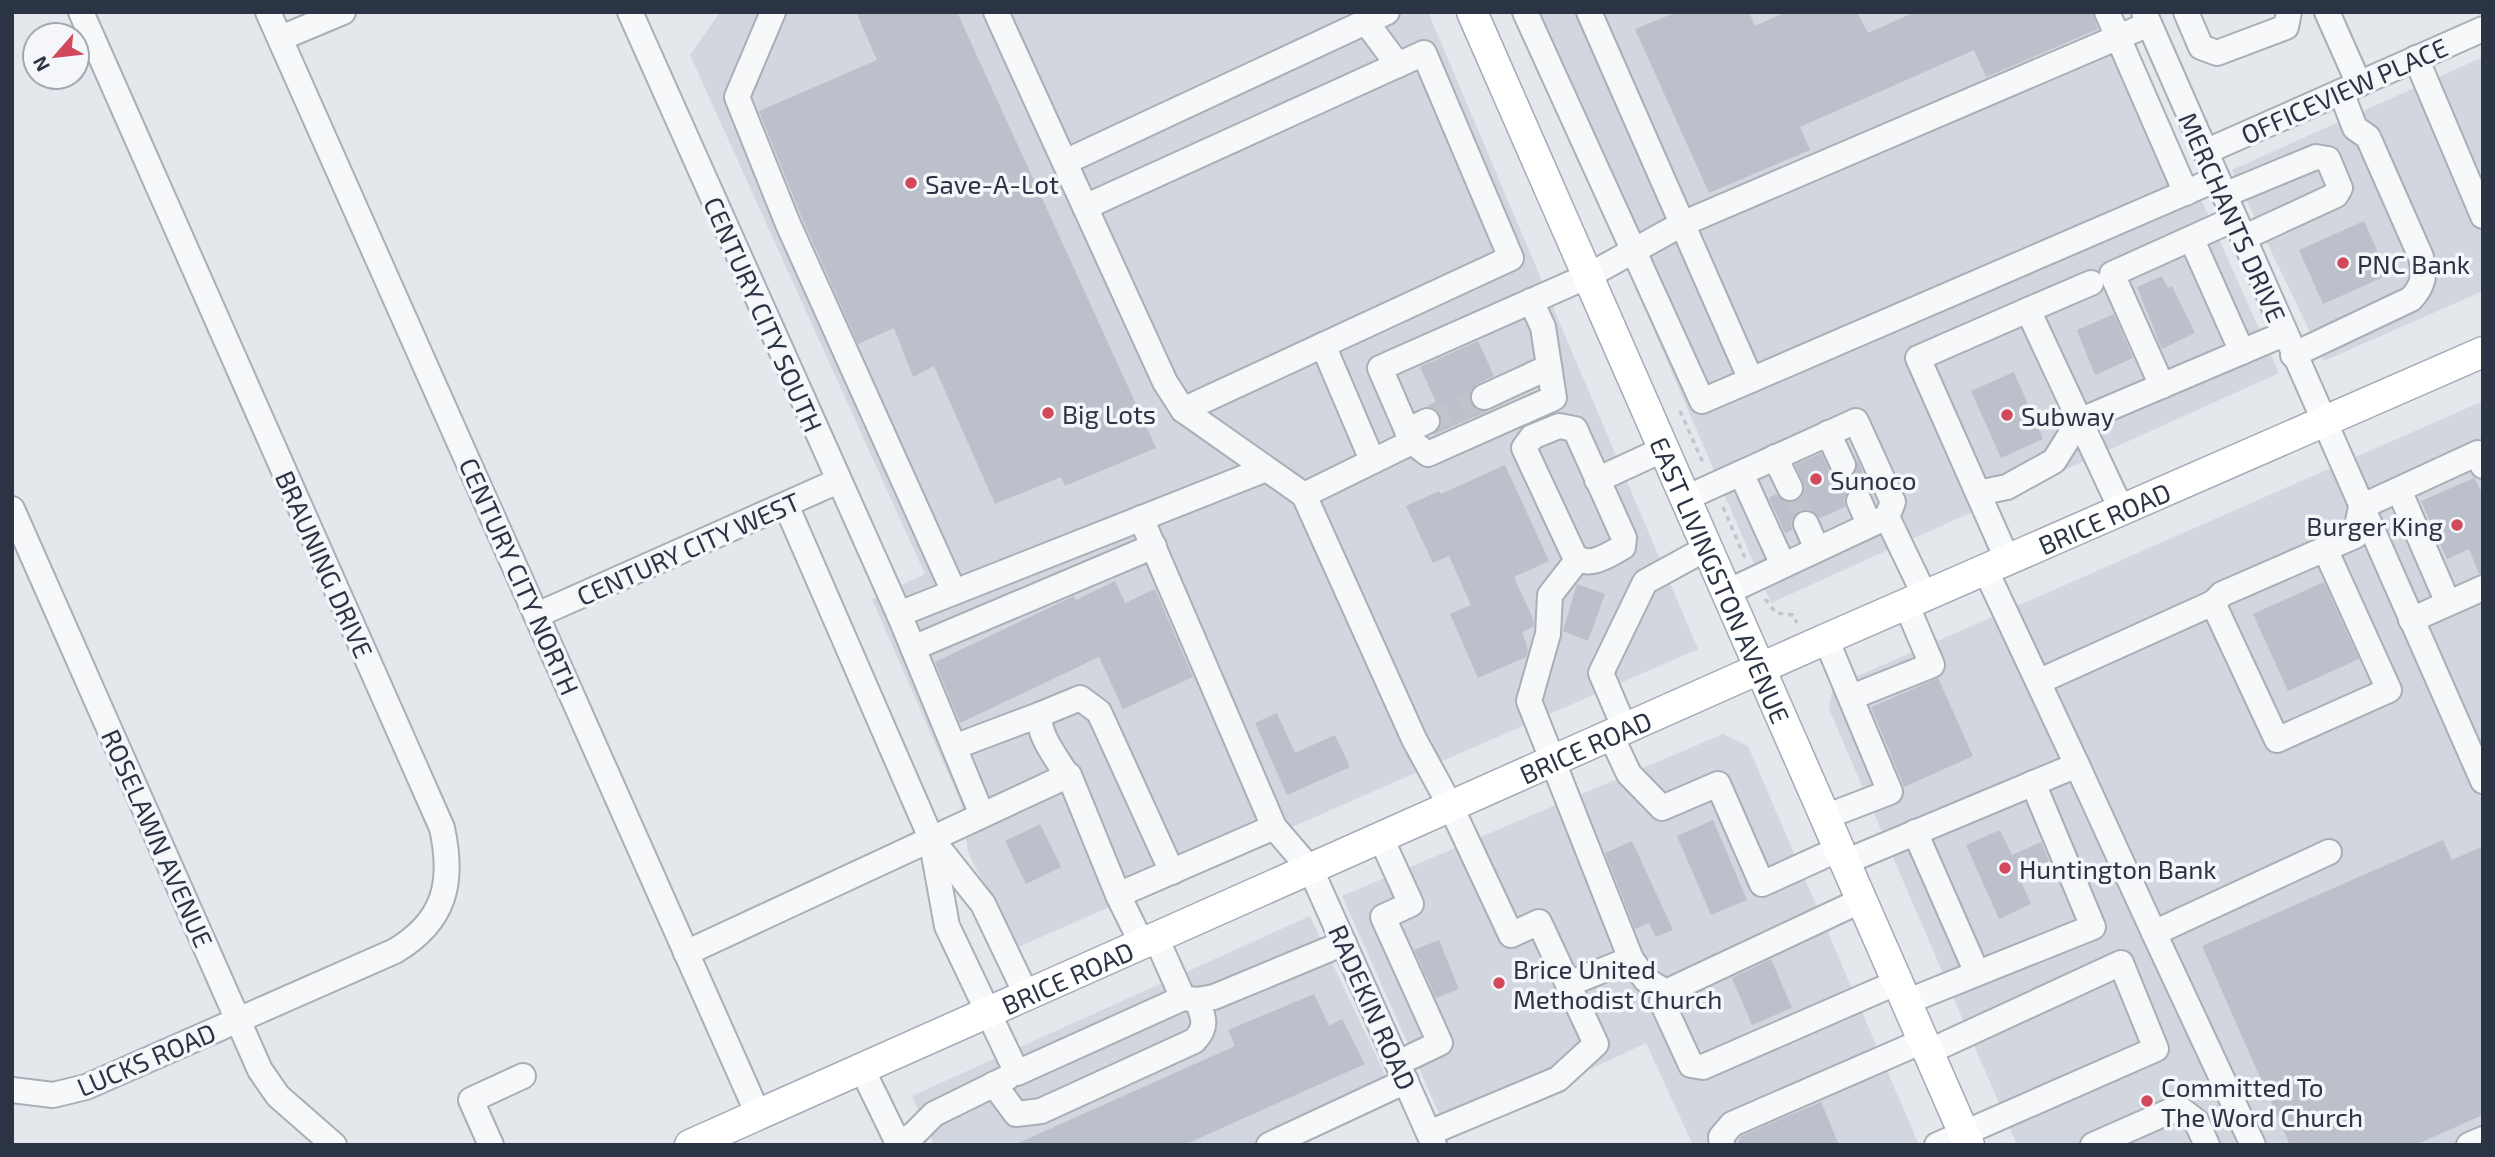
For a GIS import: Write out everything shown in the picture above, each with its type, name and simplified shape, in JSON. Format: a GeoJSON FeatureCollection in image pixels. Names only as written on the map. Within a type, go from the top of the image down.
{"type":"FeatureCollection","features":[{"type":"Feature","properties":{"kind":"main road","name":"EAST LIVINGSTON AVENUE"},"geometry":{"type":"LineString","coordinates":[[1472,12],[1926,1046],[1957,1141]]}},
{"type":"Feature","properties":{"kind":"main road","name":"BRICE ROAD"},"geometry":{"type":"LineString","coordinates":[[690,1145],[727,1137],[758,1114],[1826,639],[1916,602],[2483,352]]}},
{"type":"Feature","properties":{"kind":"street","name":"BRAUNING DRIVE"},"geometry":{"type":"LineString","coordinates":[[81,12],[442,828],[447,852],[448,875],[443,899],[431,920],[414,939],[395,951],[238,1020]]}},
{"type":"Feature","properties":{"kind":"street","name":"CENTURY CITY NORTH"},"geometry":{"type":"LineString","coordinates":[[268,12],[758,1114]]}},
{"type":"Feature","properties":{"kind":"street"},"geometry":{"type":"LineString","coordinates":[[281,38],[343,12]]}},
{"type":"Feature","properties":{"kind":"street","name":"CENTURY CITY SOUTH"},"geometry":{"type":"LineString","coordinates":[[630,12],[899,614],[982,815]]}},
{"type":"Feature","properties":{"kind":"street"},"geometry":{"type":"LineString","coordinates":[[774,12],[737,97],[788,224],[954,592]]}},
{"type":"Feature","properties":{"kind":"street"},"geometry":{"type":"LineString","coordinates":[[1525,12],[1702,401],[2186,193],[2220,187],[2316,156],[2328,159],[2340,188],[2336,195],[2239,229],[2192,240],[2112,274],[2162,386]]}},
{"type":"Feature","properties":{"kind":"street"},"geometry":{"type":"LineString","coordinates":[[1589,12],[1751,380]]}},
{"type":"Feature","properties":{"kind":"street"},"geometry":{"type":"LineString","coordinates":[[2107,12],[2186,193]]}},
{"type":"Feature","properties":{"kind":"street"},"geometry":{"type":"LineString","coordinates":[[2186,12],[2201,47],[2217,53],[2286,27],[2289,12]]}},
{"type":"Feature","properties":{"kind":"street"},"geometry":{"type":"LineString","coordinates":[[1978,493],[2007,488],[2054,461],[2079,421],[2242,352],[2330,338],[2411,299],[2422,288],[2424,274],[2421,257],[2368,137],[2356,128],[2350,88],[2327,12]]}},
{"type":"Feature","properties":{"kind":"street"},"geometry":{"type":"LineString","coordinates":[[1001,14],[1165,382],[1183,410],[1304,495],[1415,739],[1451,807],[1511,935],[1539,922],[1595,1044],[1558,1079],[1432,1139]]}},
{"type":"Feature","properties":{"kind":"street"},"geometry":{"type":"LineString","coordinates":[[1065,162],[1373,16],[1398,65]]}},
{"type":"Feature","properties":{"kind":"street"},"geometry":{"type":"LineString","coordinates":[[1531,301],[1543,327],[1554,398],[1428,454],[1380,368],[1531,301],[1588,276],[1633,254],[1682,224],[2118,38],[2151,17]]}},
{"type":"Feature","properties":{"kind":"street","name":"MERCHANTS DRIVE"},"geometry":{"type":"LineString","coordinates":[[2151,17],[2220,187],[2483,781]]}},
{"type":"Feature","properties":{"kind":"street","name":"OFFICEVIEW PLACE"},"geometry":{"type":"LineString","coordinates":[[2205,152],[2483,29]]}},
{"type":"Feature","properties":{"kind":"street"},"geometry":{"type":"LineString","coordinates":[[1085,207],[1424,53],[1511,258],[1183,410]]}},
{"type":"Feature","properties":{"kind":"street"},"geometry":{"type":"LineString","coordinates":[[2416,58],[2483,216]]}},
{"type":"Feature","properties":{"kind":"street"},"geometry":{"type":"LineString","coordinates":[[2192,240],[2242,352]]}},
{"type":"Feature","properties":{"kind":"street"},"geometry":{"type":"LineString","coordinates":[[2091,283],[1918,358],[1978,493],[1997,566],[2039,681],[2253,1145]]}},
{"type":"Feature","properties":{"kind":"street"},"geometry":{"type":"LineString","coordinates":[[2028,310],[2122,511]]}},
{"type":"Feature","properties":{"kind":"street"},"geometry":{"type":"LineString","coordinates":[[1323,345],[1372,460]]}},
{"type":"Feature","properties":{"kind":"street"},"geometry":{"type":"LineString","coordinates":[[1484,397],[1549,368]]}},
{"type":"Feature","properties":{"kind":"street"},"geometry":{"type":"LineString","coordinates":[[1686,498],[1856,421],[1893,502],[1878,521],[1727,592]]}},
{"type":"Feature","properties":{"kind":"street"},"geometry":{"type":"LineString","coordinates":[[1586,560],[1524,448],[1532,437],[1559,426],[1575,429],[1624,538],[1623,547],[1586,560],[1550,595],[1548,634],[1529,701],[1631,958],[1646,980],[1666,992]]}},
{"type":"Feature","properties":{"kind":"street"},"geometry":{"type":"LineString","coordinates":[[1304,495],[1372,460],[1415,431]]}},
{"type":"Feature","properties":{"kind":"street"},"geometry":{"type":"LineString","coordinates":[[1828,433],[1843,465]]}},
{"type":"Feature","properties":{"kind":"street"},"geometry":{"type":"LineString","coordinates":[[1597,480],[1664,449]]}},
{"type":"Feature","properties":{"kind":"street"},"geometry":{"type":"LineString","coordinates":[[2039,681],[2213,603],[2222,594],[2355,536],[2361,507],[2478,453],[2483,466]]}},
{"type":"Feature","properties":{"kind":"street"},"geometry":{"type":"LineString","coordinates":[[1776,457],[1790,488]]}},
{"type":"Feature","properties":{"kind":"street"},"geometry":{"type":"LineString","coordinates":[[899,614],[1266,469]]}},
{"type":"Feature","properties":{"kind":"street"},"geometry":{"type":"LineString","coordinates":[[1741,472],[1783,565]]}},
{"type":"Feature","properties":{"kind":"street","name":"CENTURY CITY WEST"},"geometry":{"type":"LineString","coordinates":[[537,615],[838,481]]}},
{"type":"Feature","properties":{"kind":"street"},"geometry":{"type":"LineString","coordinates":[[2399,490],[2448,603]]}},
{"type":"Feature","properties":{"kind":"street"},"geometry":{"type":"LineString","coordinates":[[1852,698],[1932,665],[1916,602],[1878,521],[1859,501]]}},
{"type":"Feature","properties":{"kind":"street"},"geometry":{"type":"LineString","coordinates":[[786,505],[931,838],[947,926],[1017,1073]]}},
{"type":"Feature","properties":{"kind":"street","name":"ROSELAWN AVENUE"},"geometry":{"type":"LineString","coordinates":[[12,509],[260,1070],[278,1096],[331,1144]]}},
{"type":"Feature","properties":{"kind":"street","name":"RADEKIN ROAD"},"geometry":{"type":"LineString","coordinates":[[1141,518],[1274,827],[1311,870],[1432,1139]]}},
{"type":"Feature","properties":{"kind":"street"},"geometry":{"type":"LineString","coordinates":[[1806,524],[1817,549]]}},
{"type":"Feature","properties":{"kind":"street"},"geometry":{"type":"LineString","coordinates":[[913,649],[1154,546]]}},
{"type":"Feature","properties":{"kind":"street"},"geometry":{"type":"LineString","coordinates":[[1707,548],[1645,582],[1601,673],[1629,774],[1662,808],[1718,784],[1762,884],[1915,832],[2077,765]]}},
{"type":"Feature","properties":{"kind":"street"},"geometry":{"type":"LineString","coordinates":[[2213,603],[2277,740],[2389,690],[2325,549]]}},
{"type":"Feature","properties":{"kind":"street"},"geometry":{"type":"LineString","coordinates":[[2411,620],[2483,588]]}},
{"type":"Feature","properties":{"kind":"street"},"geometry":{"type":"LineString","coordinates":[[1825,817],[1890,792],[1826,639]]}},
{"type":"Feature","properties":{"kind":"street"},"geometry":{"type":"LineString","coordinates":[[954,747],[1080,698],[1099,712],[1172,872]]}},
{"type":"Feature","properties":{"kind":"street"},"geometry":{"type":"LineString","coordinates":[[995,1084],[1016,1114],[1028,1114],[1194,1041],[1203,1031],[1205,1019],[1118,895],[1067,775],[1039,725],[1039,715]]}},
{"type":"Feature","properties":{"kind":"street"},"geometry":{"type":"LineString","coordinates":[[686,953],[1067,775]]}},
{"type":"Feature","properties":{"kind":"street"},"geometry":{"type":"LineString","coordinates":[[1862,900],[1666,992],[1662,1002],[1691,1065],[1703,1067],[1902,992],[1977,973],[2092,927],[2033,783]]}},
{"type":"Feature","properties":{"kind":"street"},"geometry":{"type":"LineString","coordinates":[[1118,895],[1274,827]]}},
{"type":"Feature","properties":{"kind":"street"},"geometry":{"type":"LineString","coordinates":[[1915,832],[1977,973]]}},
{"type":"Feature","properties":{"kind":"street"},"geometry":{"type":"LineString","coordinates":[[931,838],[983,904],[1027,996]]}},
{"type":"Feature","properties":{"kind":"street"},"geometry":{"type":"LineString","coordinates":[[1269,1145],[1402,1072],[1440,1042],[1383,917],[1411,904],[1381,838]]}},
{"type":"Feature","properties":{"kind":"street"},"geometry":{"type":"LineString","coordinates":[[2154,933],[2329,852]]}},
{"type":"Feature","properties":{"kind":"street"},"geometry":{"type":"LineString","coordinates":[[862,1069],[898,1144],[913,1135],[934,1114],[1017,1073],[1190,999],[1214,997],[1344,943]]}},
{"type":"Feature","properties":{"kind":"street"},"geometry":{"type":"LineString","coordinates":[[1568,984],[1631,958]]}},
{"type":"Feature","properties":{"kind":"street"},"geometry":{"type":"LineString","coordinates":[[1723,1145],[1721,1137],[1732,1124],[1926,1046],[2121,963],[2156,1049],[1957,1141]]}},
{"type":"Feature","properties":{"kind":"street","name":"LUCKS ROAD"},"geometry":{"type":"LineString","coordinates":[[12,1090],[53,1095],[86,1087],[238,1020]]}},
{"type":"Feature","properties":{"kind":"street"},"geometry":{"type":"LineString","coordinates":[[491,1145],[471,1100],[523,1076]]}},
{"type":"Feature","properties":{"kind":"street"},"geometry":{"type":"LineString","coordinates":[[2093,1145],[2168,1112],[2183,1111],[2196,1121],[2207,1145]]}},
{"type":"Feature","properties":{"kind":"street"},"geometry":{"type":"LineString","coordinates":[[2469,1145],[2483,1139]]}},
{"type":"Feature","properties":{"kind":"shaded area"},"geometry":{"type":"Polygon","coordinates":[[[720,12],[1428,12],[1698,649],[1014,949],[968,852],[961,803],[872,599],[925,574],[690,55],[720,12]]]}},
{"type":"Feature","properties":{"kind":"shaded area"},"geometry":{"type":"Polygon","coordinates":[[[1517,12],[2117,12],[2279,373],[1771,603],[1517,12]]]}},
{"type":"Feature","properties":{"kind":"shaded area"},"geometry":{"type":"Polygon","coordinates":[[[2483,57],[2483,291],[2324,361],[2232,170],[2483,57]]]}},
{"type":"Feature","properties":{"kind":"shaded area"},"geometry":{"type":"Polygon","coordinates":[[[2483,401],[2483,1145],[2017,1145],[1829,709],[1833,687],[2483,401]]]}},
{"type":"Feature","properties":{"kind":"shaded area"},"geometry":{"type":"Polygon","coordinates":[[[1723,734],[1748,746],[1919,1145],[1693,1145],[1646,1043],[1449,1136],[1342,896],[1723,734]]]}},
{"type":"Feature","properties":{"kind":"shaded area"},"geometry":{"type":"Polygon","coordinates":[[[1310,916],[1395,1096],[1288,1145],[934,1145],[912,1096],[1310,916]]]}},
{"type":"Feature","properties":{"kind":"building"},"geometry":{"type":"Polygon","coordinates":[[[856,12],[957,12],[1156,448],[1065,486],[1061,477],[995,504],[934,366],[913,377],[894,328],[858,344],[802,218],[759,111],[877,60],[856,12]]]}},
{"type":"Feature","properties":{"kind":"building"},"geometry":{"type":"Polygon","coordinates":[[[1677,12],[1749,12],[1755,26],[1786,12],[1857,12],[1868,33],[1915,12],[2092,12],[2098,29],[1986,77],[1974,50],[1800,127],[1810,150],[1709,193],[1635,29],[1677,12]]]}},
{"type":"Feature","properties":{"kind":"building","name":"PNC Bank"},"geometry":{"type":"Polygon","coordinates":[[[2364,221],[2388,275],[2323,304],[2299,250],[2364,221]]]}},
{"type":"Feature","properties":{"kind":"building"},"geometry":{"type":"Polygon","coordinates":[[[2162,276],[2168,288],[2172,286],[2195,333],[2162,349],[2137,287],[2162,276]]]}},
{"type":"Feature","properties":{"kind":"building"},"geometry":{"type":"Polygon","coordinates":[[[2114,314],[2133,358],[2095,375],[2077,330],[2114,314]]]}},
{"type":"Feature","properties":{"kind":"building"},"geometry":{"type":"Polygon","coordinates":[[[1478,341],[1494,376],[1477,384],[1469,396],[1475,409],[1488,411],[1433,435],[1442,421],[1436,409],[1427,406],[1436,402],[1420,367],[1478,341]]]}},
{"type":"Feature","properties":{"kind":"building","name":"Subway"},"geometry":{"type":"Polygon","coordinates":[[[2014,372],[2043,439],[2001,458],[1971,391],[2014,372]]]}},
{"type":"Feature","properties":{"kind":"building"},"geometry":{"type":"Polygon","coordinates":[[[1821,453],[1830,472],[1841,480],[1855,474],[1857,459],[1873,494],[1861,486],[1852,488],[1844,499],[1845,507],[1820,518],[1808,509],[1799,511],[1791,522],[1792,530],[1785,533],[1769,498],[1776,494],[1788,503],[1797,501],[1805,488],[1795,465],[1821,453]]]}},
{"type":"Feature","properties":{"kind":"building"},"geometry":{"type":"Polygon","coordinates":[[[1505,465],[1549,561],[1514,577],[1534,621],[1533,627],[1522,632],[1528,649],[1526,657],[1478,678],[1450,614],[1471,605],[1449,556],[1433,563],[1406,506],[1439,491],[1441,494],[1505,465]]]}},
{"type":"Feature","properties":{"kind":"building","name":"Burger King"},"geometry":{"type":"Polygon","coordinates":[[[2474,478],[2483,494],[2483,573],[2479,574],[2469,549],[2447,559],[2421,501],[2474,478]]]}},
{"type":"Feature","properties":{"kind":"building"},"geometry":{"type":"Polygon","coordinates":[[[1115,581],[1125,603],[1155,589],[1193,677],[1123,709],[1099,657],[960,723],[935,662],[1074,596],[1076,600],[1115,581]]]}},
{"type":"Feature","properties":{"kind":"building"},"geometry":{"type":"Polygon","coordinates":[[[2324,582],[2359,659],[2288,691],[2253,614],[2324,582]]]}},
{"type":"Feature","properties":{"kind":"building"},"geometry":{"type":"Polygon","coordinates":[[[1577,584],[1605,594],[1588,641],[1563,631],[1577,584]]]}},
{"type":"Feature","properties":{"kind":"building"},"geometry":{"type":"Polygon","coordinates":[[[1938,678],[1973,756],[1904,787],[1871,707],[1938,678]]]}},
{"type":"Feature","properties":{"kind":"building"},"geometry":{"type":"Polygon","coordinates":[[[1277,713],[1295,753],[1335,735],[1350,767],[1287,795],[1255,723],[1277,713]]]}},
{"type":"Feature","properties":{"kind":"building"},"geometry":{"type":"Polygon","coordinates":[[[1713,820],[1747,900],[1711,915],[1677,836],[1713,820]]]}},
{"type":"Feature","properties":{"kind":"building"},"geometry":{"type":"Polygon","coordinates":[[[1040,824],[1061,867],[1026,884],[1005,841],[1040,824]]]}},
{"type":"Feature","properties":{"kind":"building","name":"Huntington Bank"},"geometry":{"type":"Polygon","coordinates":[[[2000,830],[2012,855],[2041,842],[2049,861],[2018,875],[2031,904],[1999,919],[1966,845],[2000,830]]]}},
{"type":"Feature","properties":{"kind":"building"},"geometry":{"type":"Polygon","coordinates":[[[2443,840],[2452,860],[2483,846],[2483,1115],[2415,1145],[2290,1145],[2202,946],[2443,840]]]}},
{"type":"Feature","properties":{"kind":"building"},"geometry":{"type":"Polygon","coordinates":[[[1632,841],[1673,930],[1656,937],[1649,923],[1635,929],[1605,853],[1632,841]]]}},
{"type":"Feature","properties":{"kind":"building"},"geometry":{"type":"Polygon","coordinates":[[[1439,940],[1459,989],[1436,998],[1414,950],[1439,940]]]}},
{"type":"Feature","properties":{"kind":"building"},"geometry":{"type":"Polygon","coordinates":[[[1771,959],[1792,1008],[1752,1025],[1732,978],[1771,959]]]}},
{"type":"Feature","properties":{"kind":"building"},"geometry":{"type":"Polygon","coordinates":[[[1314,994],[1329,1026],[1342,1019],[1365,1064],[1184,1145],[1014,1145],[1235,1046],[1228,1030],[1314,994]]]}},
{"type":"Feature","properties":{"kind":"building"},"geometry":{"type":"Polygon","coordinates":[[[1821,1102],[1839,1145],[1737,1145],[1741,1136],[1821,1102]]]}},
{"type":"Feature","properties":{"kind":"tunnel"},"geometry":{"type":"LineString","coordinates":[[1427,421],[1484,397]]}},
{"type":"Feature","properties":{"kind":"tunnel"},"geometry":{"type":"LineString","coordinates":[[1843,465],[1859,501]]}},
{"type":"Feature","properties":{"kind":"tunnel"},"geometry":{"type":"LineString","coordinates":[[1790,488],[1806,524]]}},
{"type":"Feature","properties":{"kind":"place","name":"Save-A-Lot"},"geometry":{"type":"Point","coordinates":[911,183]}},
{"type":"Feature","properties":{"kind":"place","name":"PNC Bank"},"geometry":{"type":"Point","coordinates":[2343,263]}},
{"type":"Feature","properties":{"kind":"place","name":"Big Lots"},"geometry":{"type":"Point","coordinates":[1048,413]}},
{"type":"Feature","properties":{"kind":"place","name":"Subway"},"geometry":{"type":"Point","coordinates":[2007,415]}},
{"type":"Feature","properties":{"kind":"place","name":"Sunoco"},"geometry":{"type":"Point","coordinates":[1816,479]}},
{"type":"Feature","properties":{"kind":"place","name":"Burger King"},"geometry":{"type":"Point","coordinates":[2457,525]}},
{"type":"Feature","properties":{"kind":"place","name":"Huntington Bank"},"geometry":{"type":"Point","coordinates":[2005,868]}},
{"type":"Feature","properties":{"kind":"place","name":"Brice United Methodist Church"},"geometry":{"type":"Point","coordinates":[1499,983]}},
{"type":"Feature","properties":{"kind":"place","name":"Committed To The Word Church"},"geometry":{"type":"Point","coordinates":[2147,1101]}}]}
